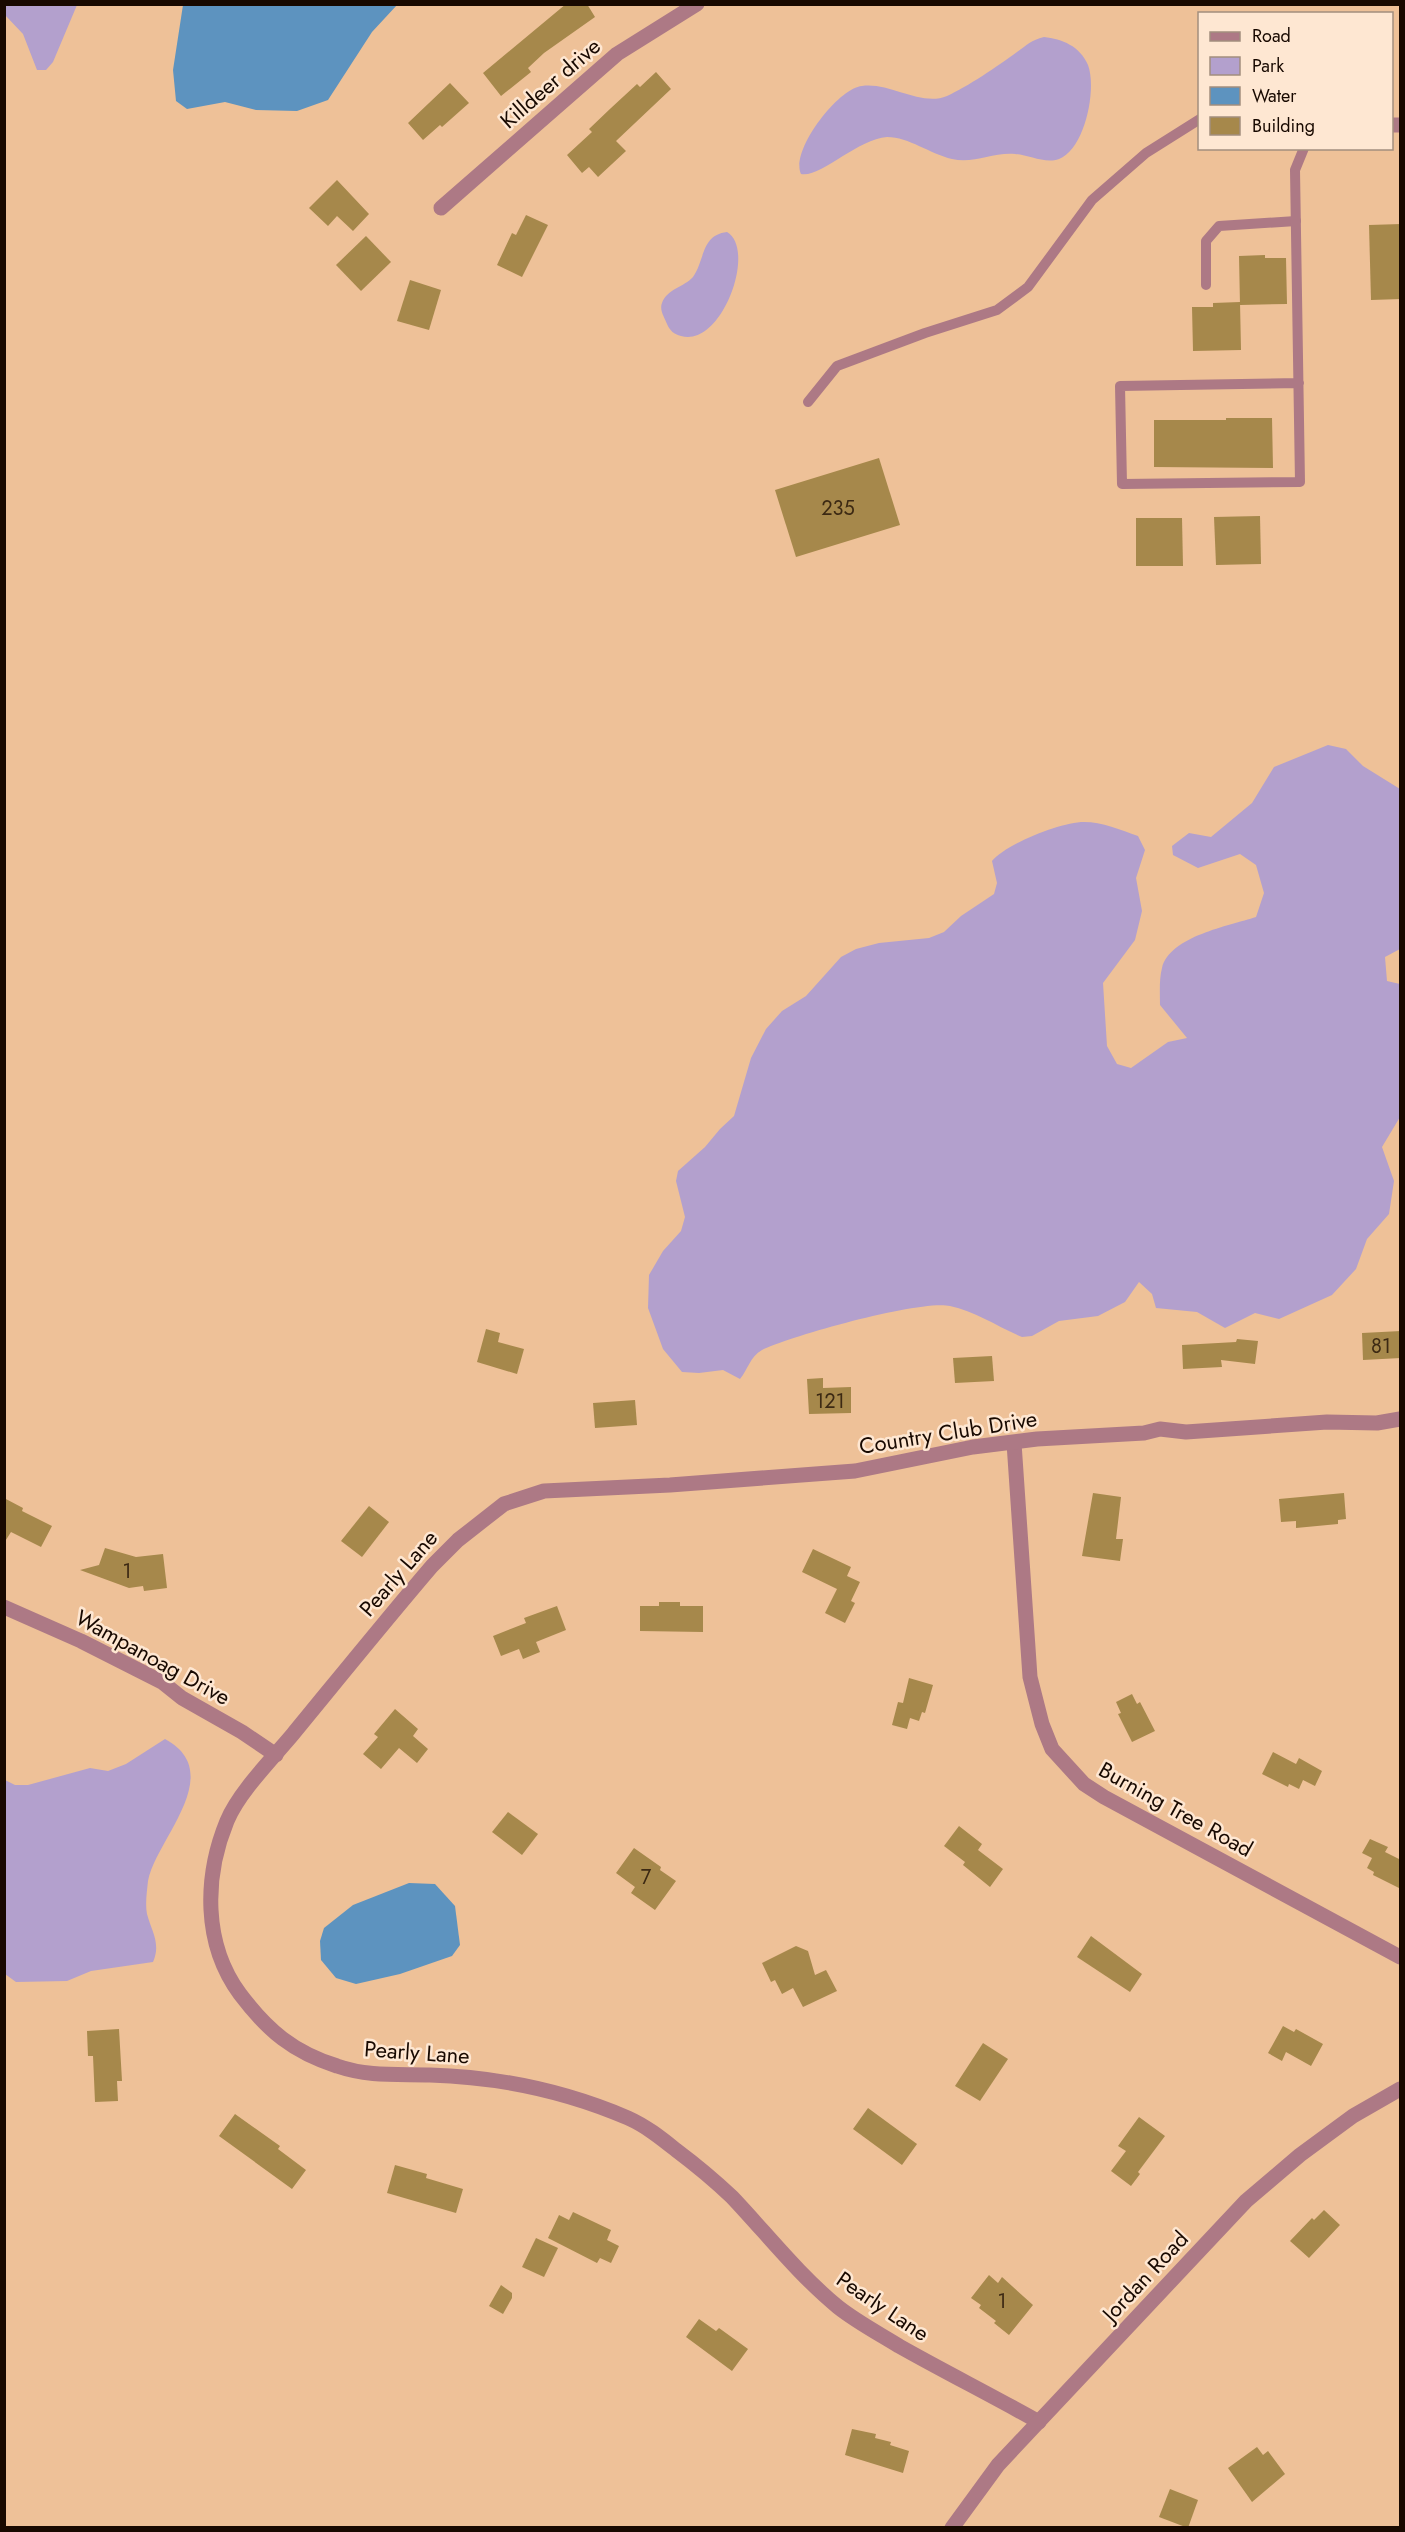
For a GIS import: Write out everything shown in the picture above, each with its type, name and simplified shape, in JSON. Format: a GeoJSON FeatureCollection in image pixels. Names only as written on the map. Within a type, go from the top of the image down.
{"type":"FeatureCollection","features":[{"type":"Feature","properties":{"kind":"street","name":"Killdeer drive"},"geometry":{"type":"LineString","coordinates":[[441,208],[617,54],[696,4]]}},
{"type":"Feature","properties":{"kind":"street","name":"Country Club Drive"},"geometry":{"type":"LineString","coordinates":[[504,1504],[544,1491],[669,1485],[855,1471],[973,1447],[1037,1439],[1144,1433],[1160,1429],[1186,1432],[1327,1422],[1377,1423],[1401,1419]]}},
{"type":"Feature","properties":{"kind":"street","name":"Burning Tree Road"},"geometry":{"type":"LineString","coordinates":[[1014,1443],[1030,1677],[1042,1725],[1053,1749],[1084,1784],[1104,1797],[1401,1957]]}},
{"type":"Feature","properties":{"kind":"street","name":"Pearly Lane"},"geometry":{"type":"LineString","coordinates":[[504,1504],[458,1540],[432,1566],[276,1755],[228,1818],[216,1857],[210,1909],[213,1935],[232,1983],[258,2018],[296,2050],[338,2067],[381,2076],[441,2076],[496,2080],[541,2088],[628,2119],[651,2131],[707,2174],[750,2217],[804,2277],[839,2308],[861,2324],[1039,2422]]}},
{"type":"Feature","properties":{"kind":"street","name":"Wampanoag Drive"},"geometry":{"type":"LineString","coordinates":[[4,1607],[81,1641],[162,1682],[182,1698],[242,1732],[276,1755]]}},
{"type":"Feature","properties":{"kind":"street","name":"Jordan Road"},"geometry":{"type":"LineString","coordinates":[[952,2528],[998,2465],[1246,2201],[1300,2154],[1353,2116],[1401,2089]]}},
{"type":"Feature","properties":{"kind":"lane"},"geometry":{"type":"LineString","coordinates":[[808,402],[837,366],[925,333],[997,310],[1005,305],[1028,287],[1092,200],[1146,153],[1198,120]]}},
{"type":"Feature","properties":{"kind":"lane"},"geometry":{"type":"LineString","coordinates":[[1299,383],[1120,386],[1122,484],[1300,482],[1299,383],[1295,170],[1303,150]]}},
{"type":"Feature","properties":{"kind":"lane"},"geometry":{"type":"LineString","coordinates":[[1206,285],[1206,241],[1219,226],[1296,221]]}},
{"type":"Feature","properties":{"kind":"green space"},"geometry":{"type":"Polygon","coordinates":[[[4,5],[77,5],[53,62],[46,70],[37,70],[23,34],[5,15],[4,5]]]}},
{"type":"Feature","properties":{"kind":"green space"},"geometry":{"type":"Polygon","coordinates":[[[1044,37],[1064,42],[1075,48],[1085,58],[1090,76],[1090,103],[1082,131],[1068,153],[1059,159],[1037,159],[1007,154],[976,159],[952,159],[903,140],[887,137],[864,144],[819,170],[801,174],[799,164],[803,151],[818,122],[841,97],[852,89],[862,86],[883,87],[916,97],[937,99],[964,87],[1029,43],[1044,37]]]}},
{"type":"Feature","properties":{"kind":"green space"},"geometry":{"type":"Polygon","coordinates":[[[727,232],[735,242],[738,257],[731,295],[710,327],[696,336],[676,334],[667,324],[662,311],[664,298],[693,277],[712,238],[727,232]]]}},
{"type":"Feature","properties":{"kind":"green space"},"geometry":{"type":"Polygon","coordinates":[[[1328,745],[1346,749],[1363,766],[1400,789],[1400,949],[1385,957],[1387,981],[1400,984],[1400,1117],[1382,1147],[1394,1181],[1389,1214],[1367,1239],[1356,1269],[1332,1295],[1279,1319],[1255,1313],[1225,1328],[1197,1312],[1156,1308],[1152,1294],[1139,1282],[1125,1302],[1098,1316],[1059,1321],[1032,1336],[1022,1337],[959,1308],[935,1305],[856,1320],[777,1344],[758,1353],[740,1379],[723,1370],[699,1373],[682,1372],[663,1349],[648,1308],[649,1275],[663,1251],[681,1231],[685,1217],[676,1181],[678,1171],[734,1116],[751,1058],[766,1029],[782,1011],[806,996],[841,957],[856,949],[879,943],[929,938],[944,932],[961,916],[994,894],[997,883],[992,861],[1009,848],[1035,835],[1062,826],[1084,822],[1098,823],[1138,836],[1145,850],[1136,878],[1142,911],[1135,940],[1103,983],[1107,1046],[1117,1064],[1131,1068],[1168,1042],[1187,1038],[1160,1005],[1161,972],[1167,957],[1188,940],[1256,917],[1264,893],[1256,865],[1240,854],[1198,868],[1173,855],[1172,846],[1189,833],[1211,837],[1252,803],[1274,767],[1328,745]]]}},
{"type":"Feature","properties":{"kind":"green space"},"geometry":{"type":"Polygon","coordinates":[[[165,1739],[183,1753],[190,1770],[189,1788],[183,1807],[154,1864],[148,1881],[146,1910],[156,1944],[153,1962],[91,1971],[67,1981],[16,1982],[5,1974],[5,1780],[15,1785],[28,1785],[90,1768],[108,1771],[126,1764],[165,1739]]]}},
{"type":"Feature","properties":{"kind":"water"},"geometry":{"type":"Polygon","coordinates":[[[183,4],[397,5],[372,32],[328,100],[297,111],[256,110],[225,102],[187,109],[176,101],[173,70],[183,4]]]}},
{"type":"Feature","properties":{"kind":"water"},"geometry":{"type":"Polygon","coordinates":[[[409,1883],[435,1884],[455,1906],[460,1945],[452,1956],[400,1974],[356,1984],[336,1978],[321,1960],[320,1941],[324,1928],[353,1905],[409,1883]]]}},
{"type":"Feature","properties":{"kind":"building"},"geometry":{"type":"Polygon","coordinates":[[[566,4],[587,4],[595,17],[544,53],[528,68],[531,72],[501,96],[483,73],[566,4]]]}},
{"type":"Feature","properties":{"kind":"building"},"geometry":{"type":"Polygon","coordinates":[[[656,72],[671,89],[616,141],[626,151],[598,177],[589,167],[582,173],[567,155],[592,132],[589,129],[611,108],[637,84],[640,87],[656,72]]]}},
{"type":"Feature","properties":{"kind":"building"},"geometry":{"type":"Polygon","coordinates":[[[450,83],[469,103],[423,140],[408,123],[450,83]]]}},
{"type":"Feature","properties":{"kind":"building"},"geometry":{"type":"Polygon","coordinates":[[[337,180],[369,214],[353,231],[337,216],[328,226],[309,208],[337,180]]]}},
{"type":"Feature","properties":{"kind":"building"},"geometry":{"type":"Polygon","coordinates":[[[526,215],[548,225],[522,277],[497,265],[512,233],[516,235],[526,215]]]}},
{"type":"Feature","properties":{"kind":"building"},"geometry":{"type":"Polygon","coordinates":[[[1401,224],[1401,299],[1371,300],[1369,225],[1401,224]]]}},
{"type":"Feature","properties":{"kind":"building"},"geometry":{"type":"Polygon","coordinates":[[[366,236],[391,262],[361,291],[336,265],[366,236]]]}},
{"type":"Feature","properties":{"kind":"building"},"geometry":{"type":"Polygon","coordinates":[[[1265,255],[1265,258],[1286,258],[1287,304],[1240,305],[1239,256],[1265,255]]]}},
{"type":"Feature","properties":{"kind":"building"},"geometry":{"type":"Polygon","coordinates":[[[410,280],[441,290],[429,330],[397,321],[410,280]]]}},
{"type":"Feature","properties":{"kind":"building"},"geometry":{"type":"Polygon","coordinates":[[[1240,302],[1241,350],[1193,351],[1192,307],[1213,307],[1213,303],[1240,302]]]}},
{"type":"Feature","properties":{"kind":"building"},"geometry":{"type":"Polygon","coordinates":[[[1226,418],[1272,418],[1273,468],[1154,467],[1154,420],[1226,420],[1226,418]]]}},
{"type":"Feature","properties":{"kind":"building"},"geometry":{"type":"Polygon","coordinates":[[[879,458],[900,525],[796,557],[775,490],[879,458]]]}},
{"type":"Feature","properties":{"kind":"building"},"geometry":{"type":"Polygon","coordinates":[[[1260,516],[1261,564],[1216,565],[1214,517],[1260,516]]]}},
{"type":"Feature","properties":{"kind":"building"},"geometry":{"type":"Polygon","coordinates":[[[1136,518],[1182,518],[1183,566],[1136,566],[1136,518]]]}},
{"type":"Feature","properties":{"kind":"building"},"geometry":{"type":"Polygon","coordinates":[[[486,1329],[500,1333],[498,1342],[524,1349],[517,1374],[477,1362],[486,1329]]]}},
{"type":"Feature","properties":{"kind":"building"},"geometry":{"type":"Polygon","coordinates":[[[1401,1331],[1401,1358],[1363,1360],[1362,1333],[1401,1331]]]}},
{"type":"Feature","properties":{"kind":"building"},"geometry":{"type":"Polygon","coordinates":[[[1237,1339],[1258,1341],[1255,1364],[1221,1360],[1222,1367],[1183,1369],[1182,1345],[1236,1342],[1237,1339]]]}},
{"type":"Feature","properties":{"kind":"building"},"geometry":{"type":"Polygon","coordinates":[[[992,1356],[994,1381],[955,1383],[953,1358],[992,1356]]]}},
{"type":"Feature","properties":{"kind":"building"},"geometry":{"type":"Polygon","coordinates":[[[823,1378],[823,1388],[851,1387],[851,1413],[809,1414],[807,1379],[823,1378]]]}},
{"type":"Feature","properties":{"kind":"building"},"geometry":{"type":"Polygon","coordinates":[[[635,1400],[637,1425],[595,1428],[593,1403],[635,1400]]]}},
{"type":"Feature","properties":{"kind":"building"},"geometry":{"type":"Polygon","coordinates":[[[1093,1493],[1121,1497],[1116,1539],[1123,1539],[1120,1561],[1082,1556],[1093,1493]]]}},
{"type":"Feature","properties":{"kind":"building"},"geometry":{"type":"Polygon","coordinates":[[[1344,1493],[1346,1519],[1338,1520],[1338,1524],[1296,1528],[1296,1521],[1281,1522],[1279,1499],[1344,1493]]]}},
{"type":"Feature","properties":{"kind":"building"},"geometry":{"type":"Polygon","coordinates":[[[4,1498],[23,1508],[22,1511],[52,1526],[41,1547],[11,1532],[4,1543],[4,1498]]]}},
{"type":"Feature","properties":{"kind":"building"},"geometry":{"type":"Polygon","coordinates":[[[369,1506],[389,1522],[362,1557],[341,1541],[369,1506]]]}},
{"type":"Feature","properties":{"kind":"building"},"geometry":{"type":"Polygon","coordinates":[[[105,1548],[136,1557],[163,1554],[167,1588],[144,1591],[143,1586],[129,1588],[80,1570],[99,1565],[105,1548]]]}},
{"type":"Feature","properties":{"kind":"building"},"geometry":{"type":"Polygon","coordinates":[[[813,1549],[851,1567],[847,1576],[860,1582],[851,1601],[855,1603],[845,1623],[825,1613],[837,1589],[802,1572],[813,1549]]]}},
{"type":"Feature","properties":{"kind":"building"},"geometry":{"type":"Polygon","coordinates":[[[659,1602],[680,1602],[680,1606],[703,1606],[703,1632],[640,1631],[640,1606],[659,1606],[659,1602]]]}},
{"type":"Feature","properties":{"kind":"building"},"geometry":{"type":"Polygon","coordinates":[[[557,1606],[566,1630],[536,1642],[540,1652],[523,1659],[519,1649],[501,1656],[493,1636],[526,1623],[524,1618],[557,1606]]]}},
{"type":"Feature","properties":{"kind":"building"},"geometry":{"type":"Polygon","coordinates":[[[909,1678],[933,1685],[925,1713],[922,1712],[919,1721],[910,1718],[907,1729],[892,1725],[898,1702],[903,1703],[909,1678]]]}},
{"type":"Feature","properties":{"kind":"building"},"geometry":{"type":"Polygon","coordinates":[[[1132,1694],[1137,1704],[1140,1702],[1155,1731],[1132,1742],[1118,1714],[1121,1713],[1116,1702],[1132,1694]]]}},
{"type":"Feature","properties":{"kind":"building"},"geometry":{"type":"Polygon","coordinates":[[[395,1709],[418,1729],[413,1736],[428,1749],[417,1763],[399,1748],[381,1769],[363,1754],[378,1737],[374,1734],[395,1709]]]}},
{"type":"Feature","properties":{"kind":"building"},"geometry":{"type":"Polygon","coordinates":[[[1273,1752],[1296,1764],[1299,1758],[1322,1771],[1315,1786],[1303,1780],[1299,1789],[1289,1784],[1288,1787],[1262,1774],[1273,1752]]]}},
{"type":"Feature","properties":{"kind":"building"},"geometry":{"type":"Polygon","coordinates":[[[508,1812],[538,1834],[522,1855],[492,1832],[508,1812]]]}},
{"type":"Feature","properties":{"kind":"building"},"geometry":{"type":"Polygon","coordinates":[[[959,1826],[982,1844],[978,1850],[1003,1869],[990,1887],[963,1865],[965,1862],[944,1846],[959,1826]]]}},
{"type":"Feature","properties":{"kind":"building"},"geometry":{"type":"Polygon","coordinates":[[[1370,1839],[1388,1847],[1385,1852],[1401,1860],[1401,1889],[1373,1875],[1374,1872],[1367,1868],[1372,1858],[1362,1853],[1370,1839]]]}},
{"type":"Feature","properties":{"kind":"building"},"geometry":{"type":"Polygon","coordinates":[[[634,1848],[676,1881],[655,1910],[631,1893],[635,1887],[616,1873],[634,1848]]]}},
{"type":"Feature","properties":{"kind":"building"},"geometry":{"type":"Polygon","coordinates":[[[1091,1936],[1142,1974],[1130,1992],[1077,1957],[1091,1936]]]}},
{"type":"Feature","properties":{"kind":"building"},"geometry":{"type":"Polygon","coordinates":[[[796,1946],[808,1951],[815,1975],[826,1970],[837,1991],[803,2007],[793,1988],[782,1994],[775,1980],[771,1982],[762,1963],[796,1946]]]}},
{"type":"Feature","properties":{"kind":"building"},"geometry":{"type":"Polygon","coordinates":[[[1283,2026],[1294,2032],[1296,2029],[1323,2044],[1311,2066],[1286,2052],[1282,2061],[1268,2053],[1283,2026]]]}},
{"type":"Feature","properties":{"kind":"building"},"geometry":{"type":"Polygon","coordinates":[[[119,2029],[122,2081],[117,2081],[118,2101],[95,2102],[93,2056],[88,2056],[87,2031],[119,2029]]]}},
{"type":"Feature","properties":{"kind":"building"},"geometry":{"type":"Polygon","coordinates":[[[983,2043],[1008,2059],[980,2101],[955,2086],[983,2043]]]}},
{"type":"Feature","properties":{"kind":"building"},"geometry":{"type":"Polygon","coordinates":[[[868,2108],[917,2144],[902,2165],[853,2129],[868,2108]]]}},
{"type":"Feature","properties":{"kind":"building"},"geometry":{"type":"Polygon","coordinates":[[[235,2114],[280,2146],[278,2149],[306,2170],[292,2189],[219,2136],[235,2114]]]}},
{"type":"Feature","properties":{"kind":"building"},"geometry":{"type":"Polygon","coordinates":[[[1139,2117],[1165,2136],[1138,2172],[1140,2174],[1131,2186],[1111,2171],[1126,2151],[1118,2146],[1139,2117]]]}},
{"type":"Feature","properties":{"kind":"building"},"geometry":{"type":"Polygon","coordinates":[[[395,2165],[427,2174],[426,2178],[463,2189],[456,2213],[387,2193],[395,2165]]]}},
{"type":"Feature","properties":{"kind":"building"},"geometry":{"type":"Polygon","coordinates":[[[1324,2210],[1340,2225],[1309,2258],[1290,2241],[1312,2218],[1314,2220],[1324,2210]]]}},
{"type":"Feature","properties":{"kind":"building"},"geometry":{"type":"Polygon","coordinates":[[[573,2212],[611,2230],[607,2240],[619,2246],[611,2263],[600,2258],[597,2263],[548,2238],[559,2215],[569,2220],[573,2212]]]}},
{"type":"Feature","properties":{"kind":"building"},"geometry":{"type":"Polygon","coordinates":[[[536,2238],[558,2248],[544,2277],[522,2267],[536,2238]]]}},
{"type":"Feature","properties":{"kind":"building"},"geometry":{"type":"Polygon","coordinates":[[[989,2275],[998,2283],[1002,2277],[1033,2305],[1009,2335],[979,2308],[981,2305],[971,2298],[989,2275]]]}},
{"type":"Feature","properties":{"kind":"building"},"geometry":{"type":"Polygon","coordinates":[[[501,2285],[512,2293],[512,2298],[503,2314],[489,2306],[501,2285]]]}},
{"type":"Feature","properties":{"kind":"building"},"geometry":{"type":"Polygon","coordinates":[[[699,2319],[716,2331],[719,2328],[748,2349],[732,2371],[686,2337],[699,2319]]]}},
{"type":"Feature","properties":{"kind":"building"},"geometry":{"type":"Polygon","coordinates":[[[852,2429],[876,2434],[875,2438],[891,2442],[890,2445],[909,2451],[903,2473],[845,2455],[852,2429]]]}},
{"type":"Feature","properties":{"kind":"building"},"geometry":{"type":"Polygon","coordinates":[[[1257,2447],[1263,2455],[1268,2451],[1285,2474],[1252,2502],[1228,2468],[1257,2447]]]}},
{"type":"Feature","properties":{"kind":"building"},"geometry":{"type":"Polygon","coordinates":[[[1170,2489],[1198,2500],[1188,2528],[1159,2517],[1170,2489]]]}}]}
